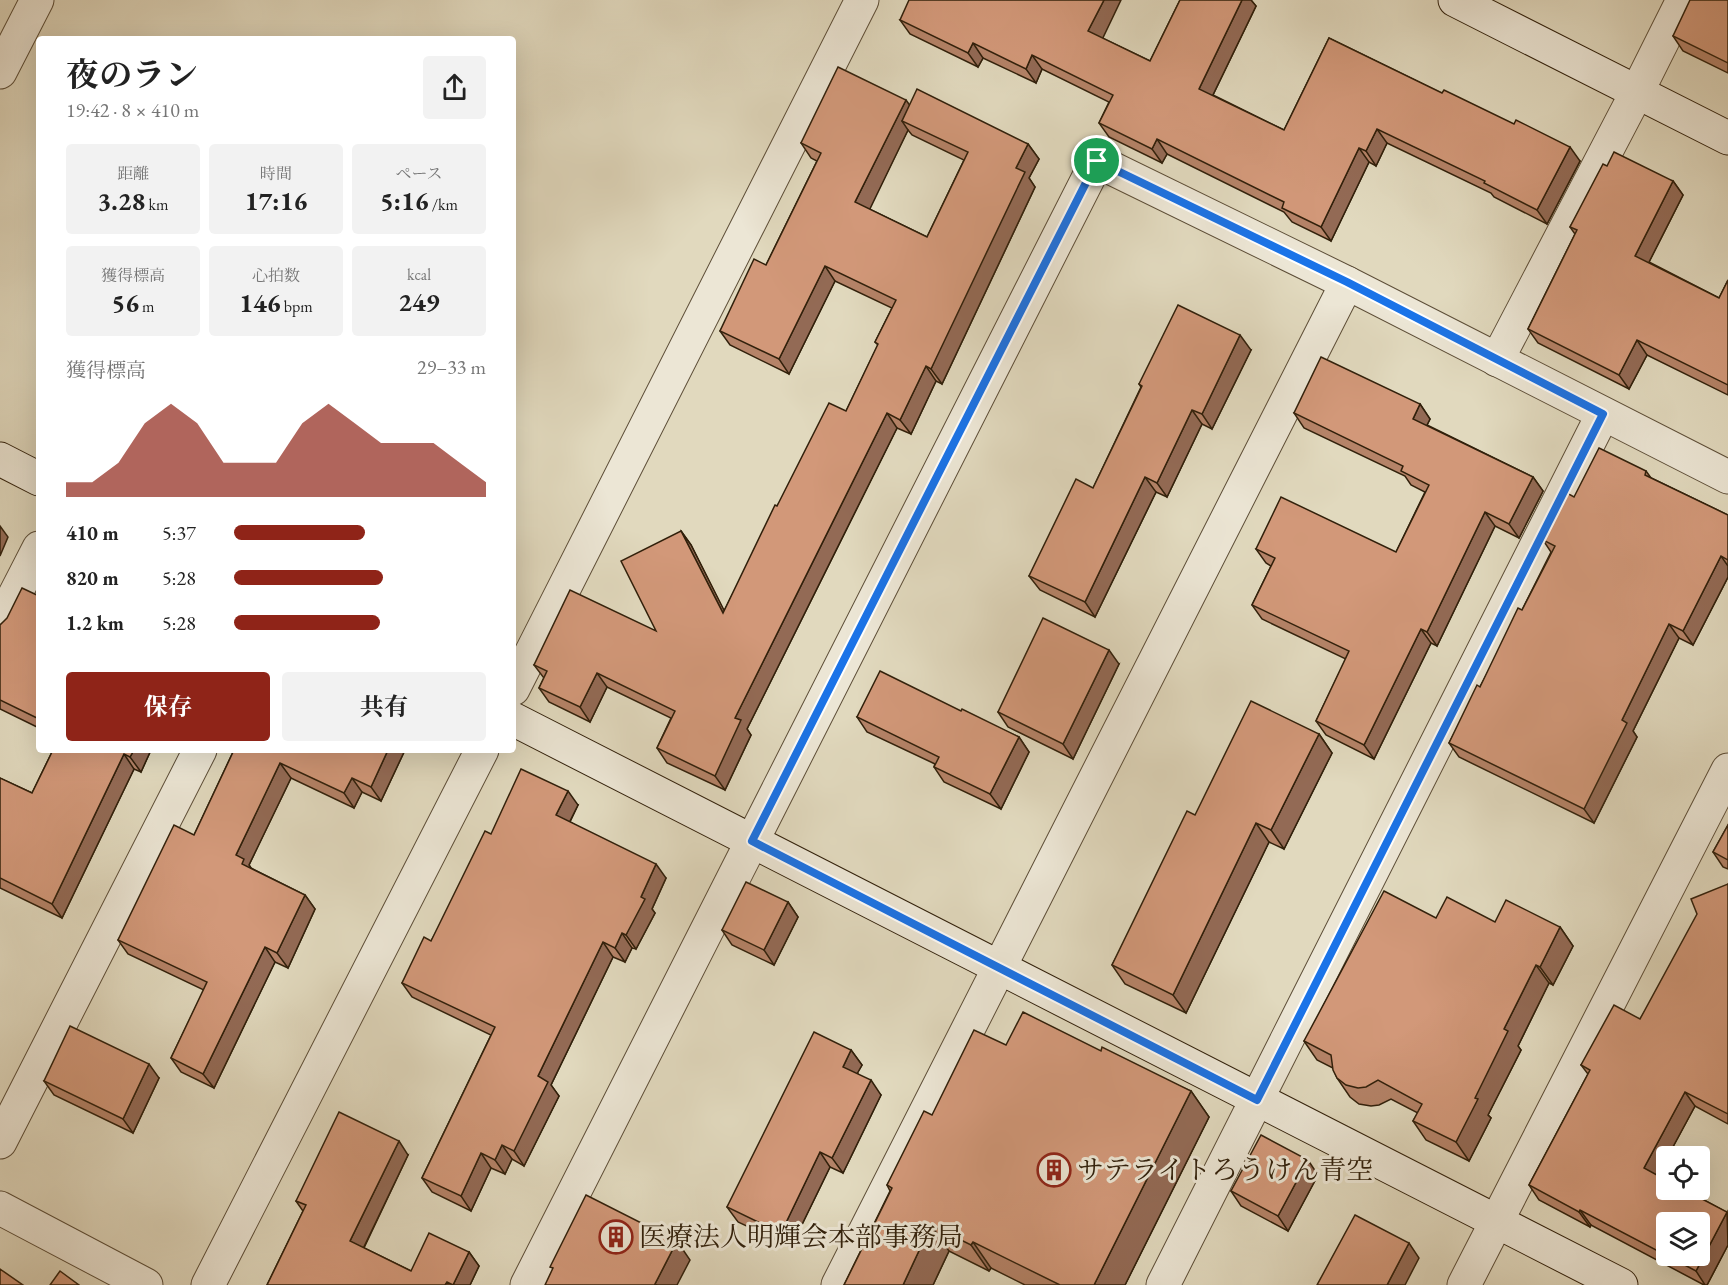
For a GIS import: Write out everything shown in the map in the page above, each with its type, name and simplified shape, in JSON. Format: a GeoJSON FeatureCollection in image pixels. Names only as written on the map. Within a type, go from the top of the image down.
{"type":"FeatureCollection","features":[{"type":"Feature","properties":{"kind":"street"},"geometry":{"type":"LineString","coordinates":[[0,72],[37,0]]}},
{"type":"Feature","properties":{"kind":"street"},"geometry":{"type":"LineString","coordinates":[[516,683],[862,0]]}},
{"type":"Feature","properties":{"kind":"street"},"geometry":{"type":"LineString","coordinates":[[1455,0],[1728,138]]}},
{"type":"Feature","properties":{"kind":"street"},"geometry":{"type":"LineString","coordinates":[[1497,360],[1683,0]]}},
{"type":"Feature","properties":{"kind":"street"},"geometry":{"type":"LineString","coordinates":[[527,1285],[1097,161],[1347,282],[1728,477]]}},
{"type":"Feature","properties":{"kind":"street"},"geometry":{"type":"LineString","coordinates":[[838,1285],[1347,282]]}},
{"type":"Feature","properties":{"kind":"street"},"geometry":{"type":"LineString","coordinates":[[1163,1285],[1603,414]]}},
{"type":"Feature","properties":{"kind":"street"},"geometry":{"type":"LineString","coordinates":[[0,459],[36,477]]}},
{"type":"Feature","properties":{"kind":"street"},"geometry":{"type":"LineString","coordinates":[[0,624],[36,554]]}},
{"type":"Feature","properties":{"kind":"street"},"geometry":{"type":"LineString","coordinates":[[516,721],[1621,1285]]}},
{"type":"Feature","properties":{"kind":"street"},"geometry":{"type":"LineString","coordinates":[[0,1142],[198,753]]}},
{"type":"Feature","properties":{"kind":"street"},"geometry":{"type":"LineString","coordinates":[[208,1285],[480,753]]}},
{"type":"Feature","properties":{"kind":"street"},"geometry":{"type":"LineString","coordinates":[[1464,1285],[1728,770]]}},
{"type":"Feature","properties":{"kind":"street"},"geometry":{"type":"LineString","coordinates":[[0,1208],[146,1285]]}},
{"type":"Feature","properties":{"kind":"building"},"geometry":{"type":"Polygon","coordinates":[[[909,0],[1104,0],[1088,31],[1150,61],[1180,0],[1242,0],[1199,89],[1284,130],[1329,38],[1442,93],[1444,90],[1514,124],[1516,120],[1570,147],[1537,210],[1484,183],[1485,181],[1377,129],[1366,151],[1359,148],[1321,227],[1282,208],[1284,202],[1157,139],[1152,149],[1099,123],[1113,95],[1032,55],[1026,69],[973,43],[968,53],[900,20],[909,0]]]}},
{"type":"Feature","properties":{"kind":"building"},"geometry":{"type":"Polygon","coordinates":[[[1690,0],[1728,0],[1728,63],[1673,36],[1690,0]]]}},
{"type":"Feature","properties":{"kind":"building"},"geometry":{"type":"Polygon","coordinates":[[[838,67],[906,100],[855,202],[927,237],[968,152],[902,121],[917,89],[1028,144],[1016,168],[1025,172],[931,369],[926,366],[900,420],[887,413],[735,718],[741,720],[715,776],[657,748],[675,711],[597,673],[580,707],[539,688],[547,671],[534,665],[570,590],[656,631],[621,561],[681,531],[723,613],[775,505],[777,506],[829,403],[846,411],[878,344],[875,342],[896,300],[825,266],[779,359],[720,331],[754,259],[766,265],[821,153],[801,143],[838,67]]]}},
{"type":"Feature","properties":{"kind":"building"},"geometry":{"type":"Polygon","coordinates":[[[1614,152],[1673,181],[1635,256],[1719,298],[1728,280],[1728,385],[1637,340],[1619,375],[1528,329],[1577,230],[1570,227],[1603,164],[1607,166],[1614,152]]]}},
{"type":"Feature","properties":{"kind":"building"},"geometry":{"type":"Polygon","coordinates":[[[1178,305],[1240,335],[1202,414],[1192,410],[1157,483],[1145,477],[1085,602],[1029,576],[1076,479],[1093,488],[1142,386],[1139,384],[1178,305]]]}},
{"type":"Feature","properties":{"kind":"building"},"geometry":{"type":"Polygon","coordinates":[[[1321,357],[1420,404],[1413,419],[1533,477],[1509,524],[1485,512],[1427,632],[1421,629],[1364,745],[1316,721],[1349,651],[1252,605],[1275,558],[1256,549],[1281,497],[1396,552],[1429,485],[1401,471],[1403,466],[1294,413],[1321,357]]]}},
{"type":"Feature","properties":{"kind":"building"},"geometry":{"type":"Polygon","coordinates":[[[1599,448],[1646,471],[1645,475],[1728,515],[1728,560],[1721,556],[1683,631],[1669,624],[1622,720],[1627,723],[1584,809],[1449,743],[1477,685],[1480,687],[1518,608],[1522,610],[1555,546],[1543,540],[1567,493],[1574,497],[1599,448]]]}},
{"type":"Feature","properties":{"kind":"building"},"geometry":{"type":"Polygon","coordinates":[[[22,588],[36,595],[36,718],[0,700],[0,625],[7,618],[22,588]]]}},
{"type":"Feature","properties":{"kind":"building"},"geometry":{"type":"Polygon","coordinates":[[[1043,618],[1109,650],[1063,744],[998,712],[1043,618]]]}},
{"type":"Feature","properties":{"kind":"building"},"geometry":{"type":"Polygon","coordinates":[[[880,671],[1019,737],[990,794],[934,767],[939,757],[857,717],[880,671]]]}},
{"type":"Feature","properties":{"kind":"building"},"geometry":{"type":"Polygon","coordinates":[[[1251,701],[1319,734],[1271,830],[1256,823],[1173,995],[1112,965],[1187,811],[1195,815],[1251,701]]]}},
{"type":"Feature","properties":{"kind":"building"},"geometry":{"type":"Polygon","coordinates":[[[52,753],[132,753],[130,757],[124,754],[52,904],[0,878],[0,778],[32,793],[52,753]]]}},
{"type":"Feature","properties":{"kind":"building"},"geometry":{"type":"Polygon","coordinates":[[[233,753],[387,753],[371,787],[352,778],[344,793],[280,763],[236,855],[244,859],[242,864],[305,895],[277,953],[265,947],[203,1074],[171,1058],[207,982],[118,940],[174,825],[194,835],[233,753]]]}},
{"type":"Feature","properties":{"kind":"building"},"geometry":{"type":"Polygon","coordinates":[[[521,769],[568,791],[556,815],[656,864],[641,897],[645,899],[626,935],[622,933],[615,948],[603,942],[538,1076],[548,1082],[514,1151],[502,1145],[495,1160],[481,1153],[461,1196],[422,1178],[495,1027],[402,983],[424,937],[431,941],[485,831],[491,834],[521,769]]]}},
{"type":"Feature","properties":{"kind":"building"},"geometry":{"type":"Polygon","coordinates":[[[1728,825],[1728,860],[1713,852],[1728,825]]]}},
{"type":"Feature","properties":{"kind":"building"},"geometry":{"type":"Polygon","coordinates":[[[746,882],[788,902],[764,950],[722,930],[746,882]]]}},
{"type":"Feature","properties":{"kind":"building"},"geometry":{"type":"Polygon","coordinates":[[[1728,884],[1728,1114],[1685,1092],[1644,1168],[1656,1175],[1656,1200],[1704,1200],[1727,1212],[1710,1244],[1710,1212],[1656,1212],[1656,1250],[1529,1185],[1590,1070],[1581,1065],[1614,1005],[1640,1019],[1697,914],[1691,899],[1728,884]]]}},
{"type":"Feature","properties":{"kind":"building"},"geometry":{"type":"Polygon","coordinates":[[[1384,891],[1436,918],[1447,897],[1495,922],[1506,900],[1560,927],[1540,967],[1536,965],[1504,1029],[1508,1031],[1456,1142],[1413,1121],[1422,1104],[1378,1080],[1366,1087],[1346,1085],[1337,1078],[1333,1070],[1331,1055],[1304,1041],[1384,891]]]}},
{"type":"Feature","properties":{"kind":"building","name":"サテライトろうけん青空"},"geometry":{"type":"Polygon","coordinates":[[[1023,1012],[1101,1051],[1102,1047],[1191,1091],[1094,1285],[1060,1285],[973,1242],[971,1245],[931,1225],[903,1285],[844,1285],[892,1188],[887,1185],[924,1111],[932,1115],[974,1030],[1006,1045],[1023,1012]]]}},
{"type":"Feature","properties":{"kind":"building"},"geometry":{"type":"Polygon","coordinates":[[[70,1026],[149,1064],[123,1119],[44,1081],[70,1026]]]}},
{"type":"Feature","properties":{"kind":"building"},"geometry":{"type":"Polygon","coordinates":[[[814,1032],[851,1050],[843,1067],[871,1080],[832,1158],[820,1152],[781,1233],[727,1207],[814,1032]]]}},
{"type":"Feature","properties":{"kind":"building"},"geometry":{"type":"Polygon","coordinates":[[[339,1112],[399,1141],[350,1241],[411,1271],[429,1233],[469,1252],[453,1285],[447,1282],[445,1285],[267,1285],[306,1205],[296,1201],[339,1112]]]}},
{"type":"Feature","properties":{"kind":"building"},"geometry":{"type":"Polygon","coordinates":[[[1261,1135],[1308,1160],[1278,1216],[1231,1191],[1261,1135]]]}},
{"type":"Feature","properties":{"kind":"building","name":"医療法人明輝会本部事務局"},"geometry":{"type":"Polygon","coordinates":[[[586,1195],[677,1241],[655,1284],[657,1285],[545,1285],[553,1268],[550,1267],[586,1195]]]}},
{"type":"Feature","properties":{"kind":"building"},"geometry":{"type":"Polygon","coordinates":[[[1355,1215],[1409,1243],[1387,1285],[1317,1285],[1355,1215]]]}},
{"type":"Feature","properties":{"kind":"building"},"geometry":{"type":"Polygon","coordinates":[[[1686,1266],[1699,1266],[1696,1271],[1686,1266]]]}},
{"type":"Feature","properties":{"kind":"building"},"geometry":{"type":"Polygon","coordinates":[[[0,1269],[23,1285],[0,1285],[0,1269]]]}},
{"type":"Feature","properties":{"kind":"building"},"geometry":{"type":"Polygon","coordinates":[[[60,1271],[79,1285],[50,1285],[60,1271]]]}},
{"type":"Feature","properties":{"kind":"place","name":"サテライトろうけん青空"},"geometry":{"type":"Point","coordinates":[1054,1170]}},
{"type":"Feature","properties":{"kind":"place","name":"医療法人明輝会本部事務局"},"geometry":{"type":"Point","coordinates":[616,1237]}},
{"type":"Feature","properties":{"kind":"route"},"geometry":{"type":"LineString","coordinates":[[1097,161],[1347,282],[1603,414],[1257,1100],[752,841],[1097,161]]}}]}
